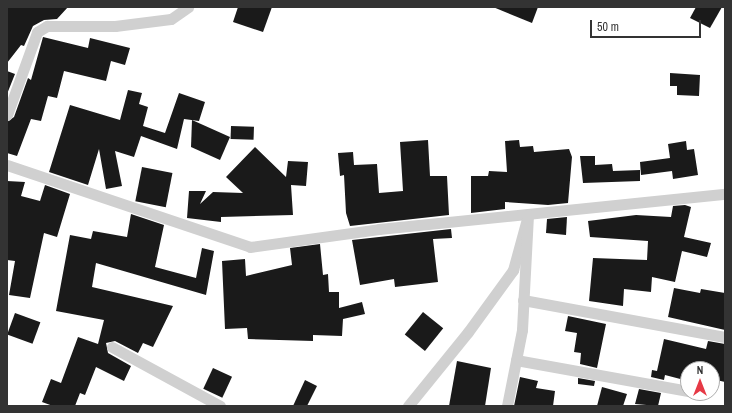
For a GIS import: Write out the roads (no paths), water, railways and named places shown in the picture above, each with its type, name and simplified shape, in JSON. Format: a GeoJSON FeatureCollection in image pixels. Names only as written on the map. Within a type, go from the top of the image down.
{"type":"FeatureCollection","features":[{"type":"Feature","properties":{"kind":"street"},"geometry":{"type":"LineString","coordinates":[[7,115],[37,32],[47,26],[115,26],[171,19],[188,7]]}},
{"type":"Feature","properties":{"kind":"street"},"geometry":{"type":"LineString","coordinates":[[7,165],[250,247],[379,229],[725,194]]}},
{"type":"Feature","properties":{"kind":"street"},"geometry":{"type":"LineString","coordinates":[[507,406],[516,360],[523,300],[528,215]]}},
{"type":"Feature","properties":{"kind":"street"},"geometry":{"type":"LineString","coordinates":[[408,406],[468,332],[513,270],[528,215]]}},
{"type":"Feature","properties":{"kind":"street"},"geometry":{"type":"LineString","coordinates":[[523,300],[725,337]]}},
{"type":"Feature","properties":{"kind":"street"},"geometry":{"type":"LineString","coordinates":[[112,347],[220,406]]}},
{"type":"Feature","properties":{"kind":"street"},"geometry":{"type":"LineString","coordinates":[[516,360],[680,390]]}}]}
